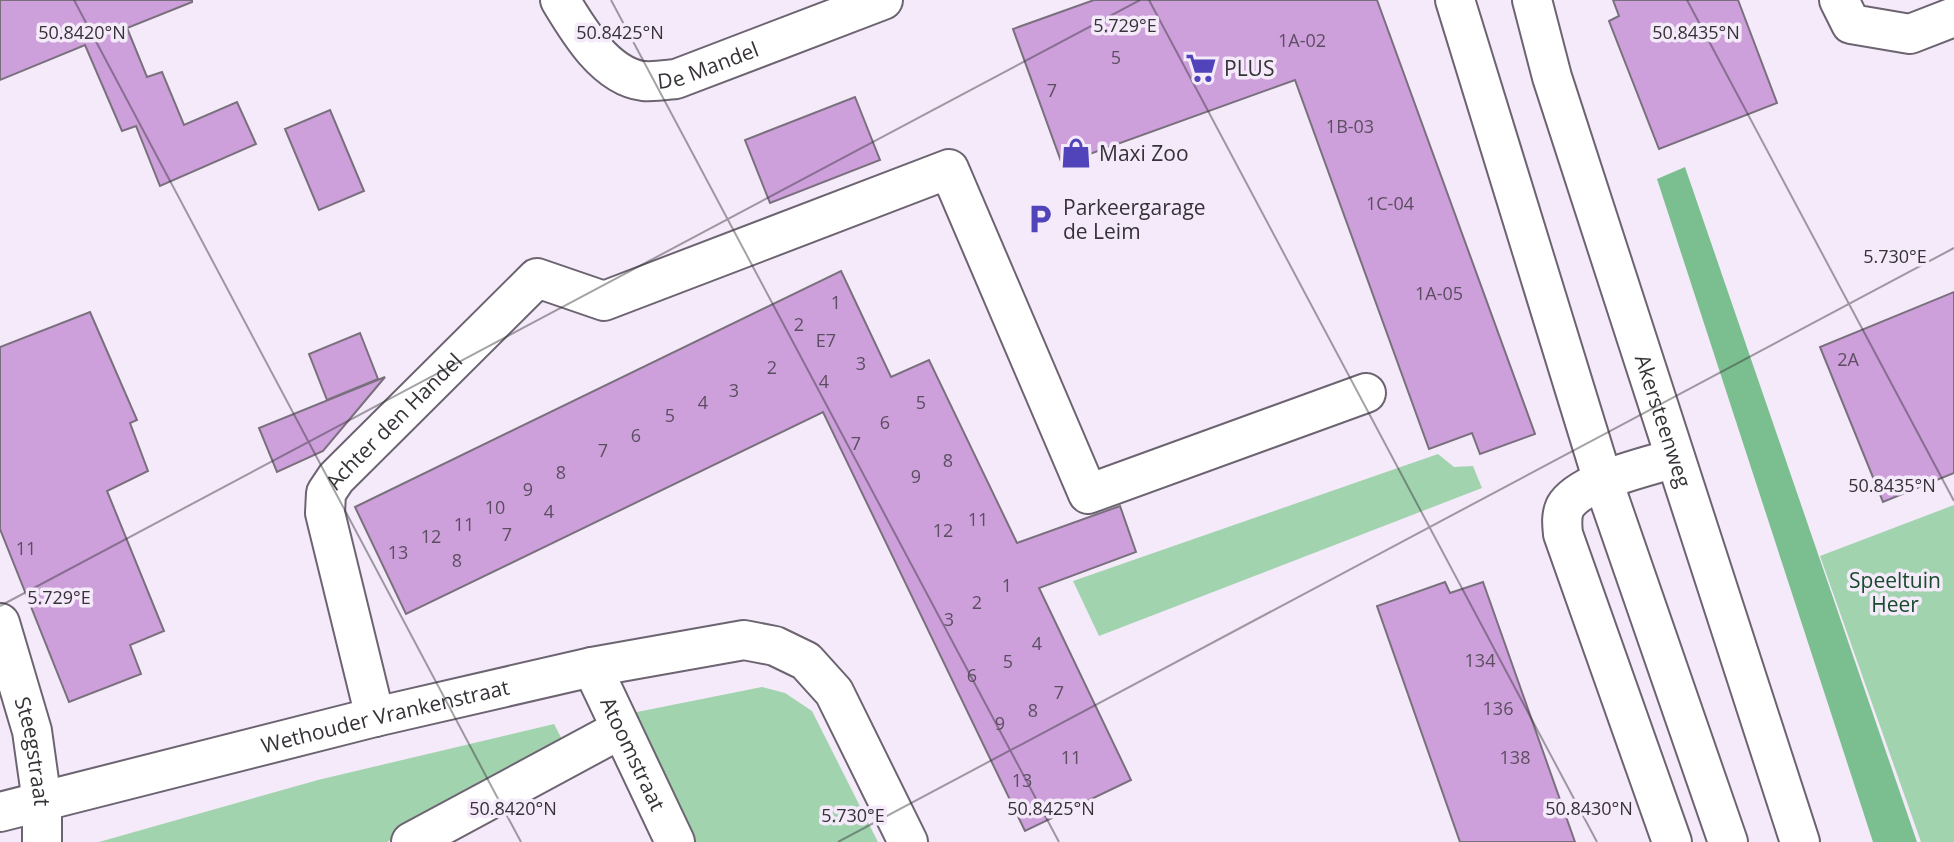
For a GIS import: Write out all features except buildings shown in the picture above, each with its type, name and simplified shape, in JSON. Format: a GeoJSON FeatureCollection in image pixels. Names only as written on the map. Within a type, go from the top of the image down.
{"type":"FeatureCollection","features":[{"type":"Feature","properties":{"kind":"street","name":"De Mandel"},"geometry":{"type":"LineString","coordinates":[[560,0],[577,28],[615,70],[642,81],[676,79],[883,0]]}},
{"type":"Feature","properties":{"kind":"street"},"geometry":{"type":"LineString","coordinates":[[1455,0],[1603,481],[1728,842]]}},
{"type":"Feature","properties":{"kind":"street","name":"Akersteenweg"},"geometry":{"type":"LineString","coordinates":[[1532,0],[1552,77],[1800,842]]}},
{"type":"Feature","properties":{"kind":"street"},"geometry":{"type":"LineString","coordinates":[[1839,0],[1851,24],[1910,34],[1954,17]]}},
{"type":"Feature","properties":{"kind":"street","name":"Achter den Handel"},"geometry":{"type":"LineString","coordinates":[[375,717],[325,513],[326,493],[336,478],[537,278],[604,301],[949,169],[1088,494],[1366,393]]}},
{"type":"Feature","properties":{"kind":"street"},"geometry":{"type":"LineString","coordinates":[[1672,842],[1561,522],[1568,503],[1581,490],[1675,458]]}},
{"type":"Feature","properties":{"kind":"street","name":"Steegstraat"},"geometry":{"type":"LineString","coordinates":[[0,624],[32,732],[42,802],[42,842]]}},
{"type":"Feature","properties":{"kind":"street","name":"Wethouder Vrankenstraat"},"geometry":{"type":"LineString","coordinates":[[0,812],[375,717],[592,667],[744,640],[791,654],[834,692],[904,834]]}},
{"type":"Feature","properties":{"kind":"street","name":"Atoomstraat"},"geometry":{"type":"LineString","coordinates":[[592,667],[675,842]]}},
{"type":"Feature","properties":{"kind":"street"},"geometry":{"type":"LineString","coordinates":[[411,842],[621,729]]}},
{"type":"Feature","properties":{"kind":"green space"},"geometry":{"type":"Polygon","coordinates":[[[1685,167],[1917,842],[1873,842],[1657,179],[1685,167]]]}},
{"type":"Feature","properties":{"kind":"green space"},"geometry":{"type":"Polygon","coordinates":[[[1438,454],[1454,467],[1473,466],[1482,488],[1099,636],[1073,581],[1438,454]]]}},
{"type":"Feature","properties":{"kind":"green space","name":"Speeltuin Heer"},"geometry":{"type":"Polygon","coordinates":[[[1954,505],[1954,842],[1921,842],[1820,556],[1954,505]]]}},
{"type":"Feature","properties":{"kind":"green space"},"geometry":{"type":"Polygon","coordinates":[[[762,687],[785,693],[812,711],[878,842],[691,842],[627,714],[762,687]]]}},
{"type":"Feature","properties":{"kind":"green space"},"geometry":{"type":"Polygon","coordinates":[[[554,724],[566,747],[387,842],[99,842],[318,780],[554,724]]]}},
{"type":"Feature","properties":{"kind":"place","name":"PLUS"},"geometry":{"type":"Point","coordinates":[1201,68]}},
{"type":"Feature","properties":{"kind":"place","name":"Maxi Zoo"},"geometry":{"type":"Point","coordinates":[1076,153]}},
{"type":"Feature","properties":{"kind":"place","name":"Parkeergarage de Leim"},"geometry":{"type":"Point","coordinates":[1040,219]}}]}
